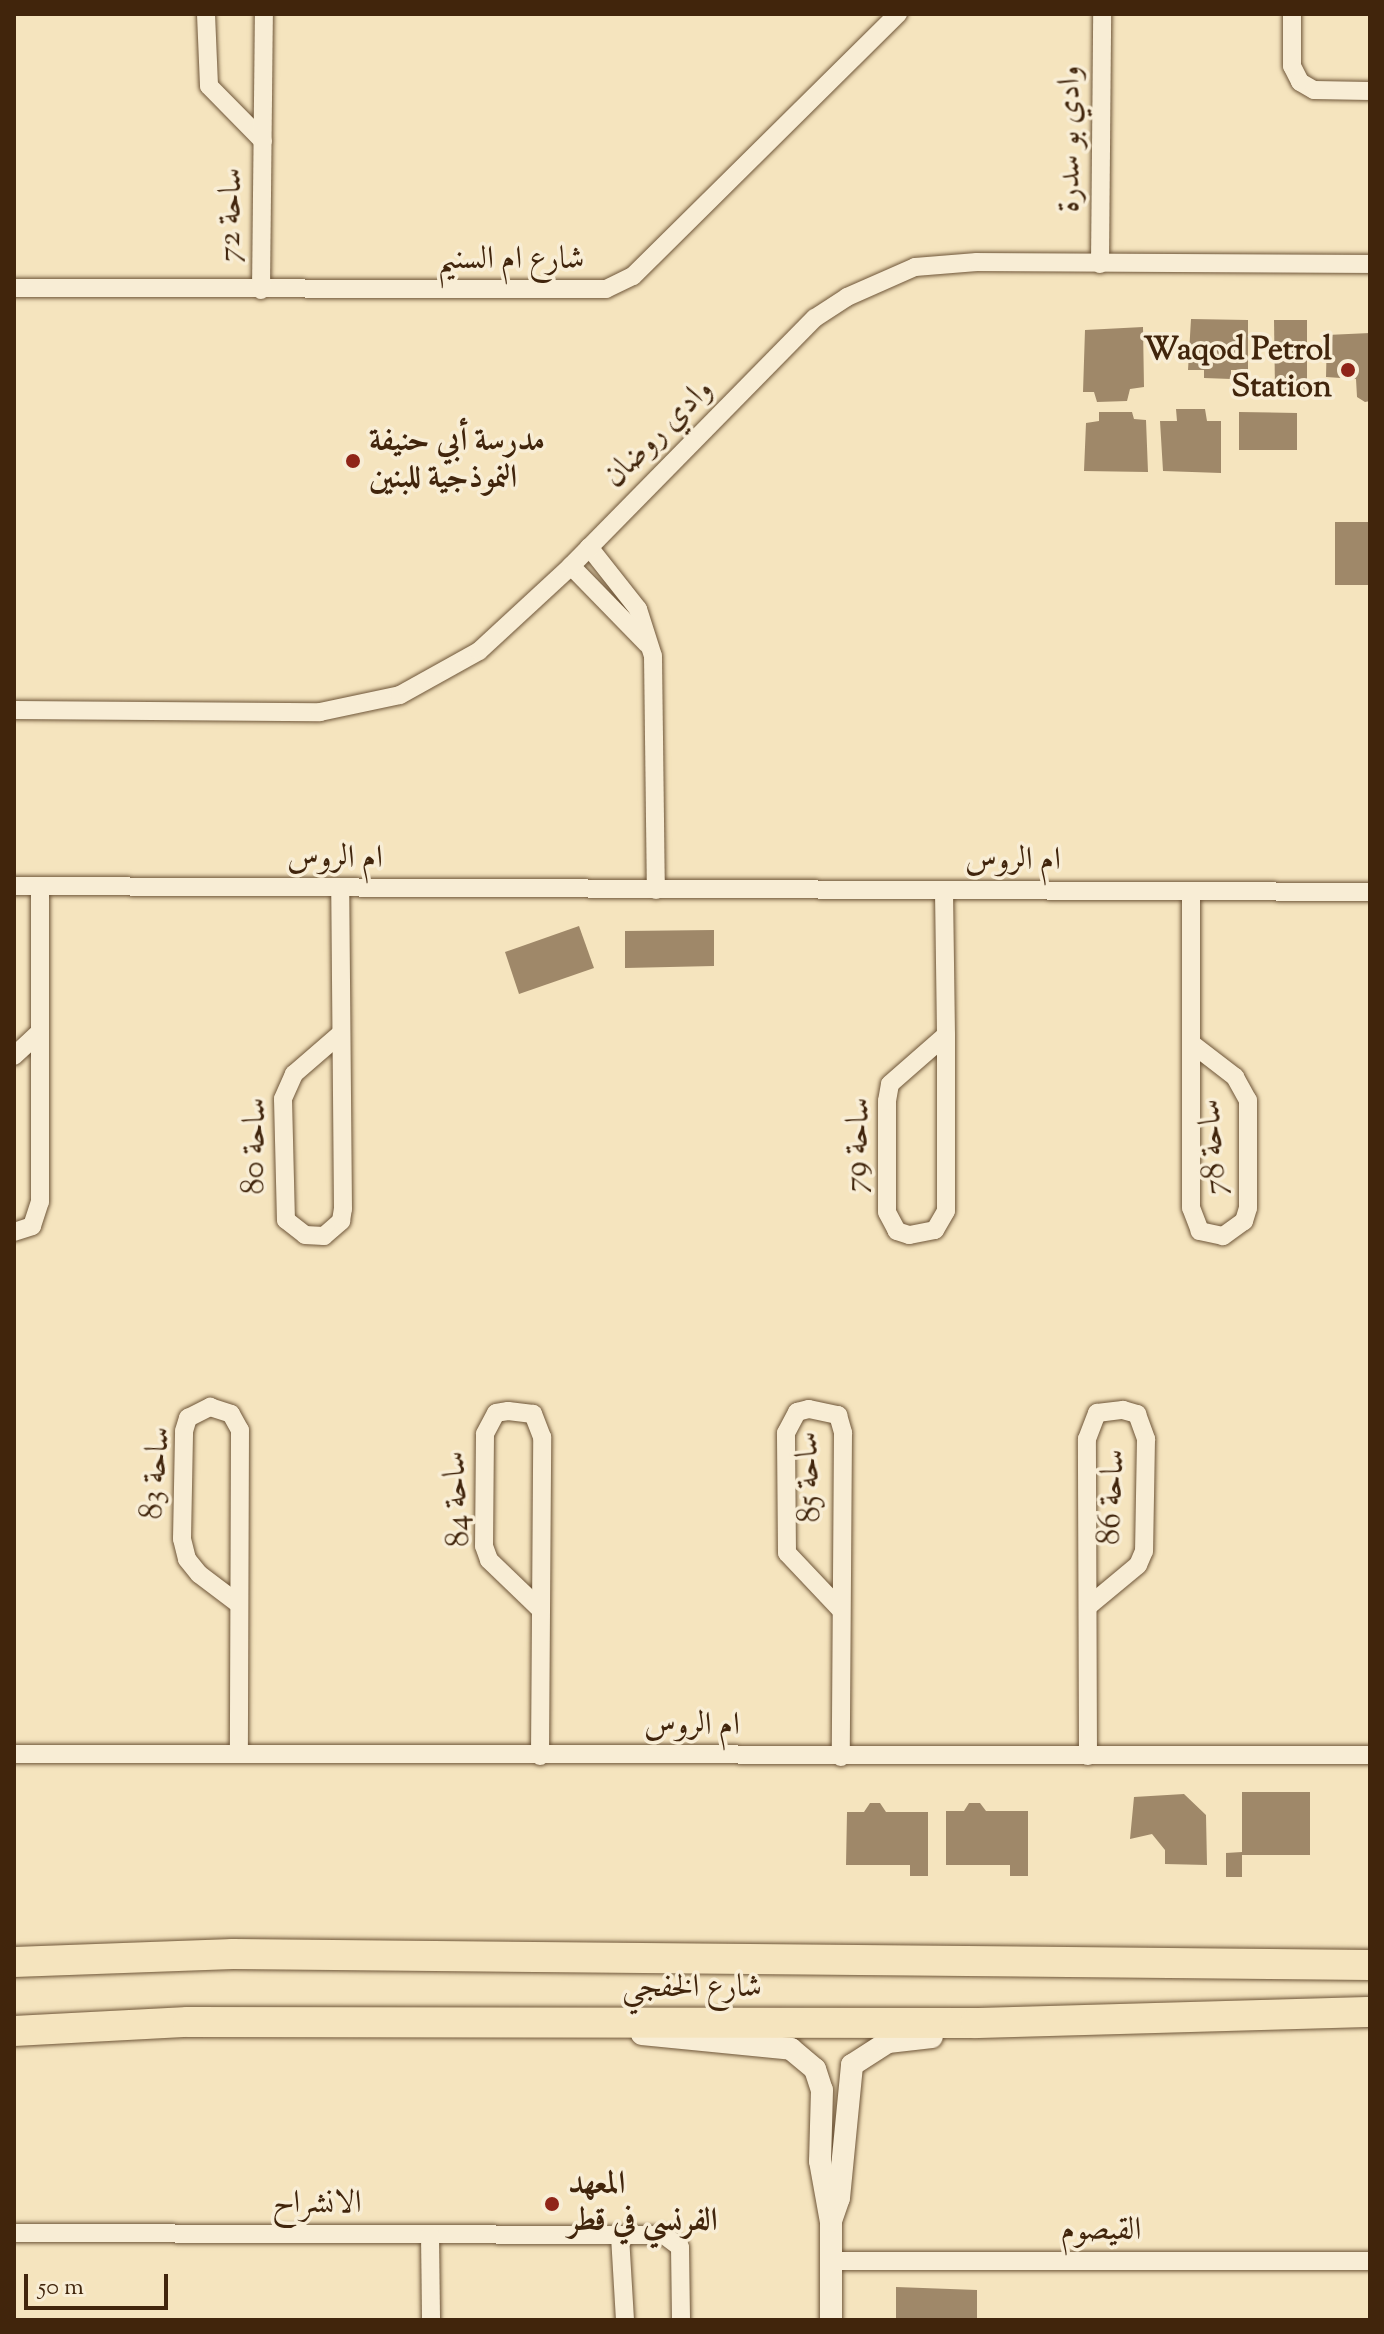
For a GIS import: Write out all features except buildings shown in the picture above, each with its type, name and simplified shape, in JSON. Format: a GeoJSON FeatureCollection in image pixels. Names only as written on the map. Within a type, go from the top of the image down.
{"type":"FeatureCollection","features":[{"type":"Feature","properties":{"kind":"highway","name":"شارع الخفجي"},"geometry":{"type":"LineString","coordinates":[[14,1962],[125,1954],[265,1954],[1370,1965]]}},
{"type":"Feature","properties":{"kind":"highway","name":"شارع الخفجي"},"geometry":{"type":"LineString","coordinates":[[14,2031],[188,2022],[976,2023],[1370,2012]]}},
{"type":"Feature","properties":{"kind":"street","name":"ساحة 72"},"geometry":{"type":"LineString","coordinates":[[206,14],[209,86],[263,141]]}},
{"type":"Feature","properties":{"kind":"street","name":"ساحة 72"},"geometry":{"type":"LineString","coordinates":[[261,290],[264,14]]}},
{"type":"Feature","properties":{"kind":"street","name":"شارع ام السنيم"},"geometry":{"type":"LineString","coordinates":[[14,288],[573,291],[618,285],[898,14]]}},
{"type":"Feature","properties":{"kind":"street","name":"وادي بو سدرة"},"geometry":{"type":"LineString","coordinates":[[1100,264],[1102,14]]}},
{"type":"Feature","properties":{"kind":"street"},"geometry":{"type":"LineString","coordinates":[[1292,14],[1292,66],[1300,82],[1314,90],[1370,91]]}},
{"type":"Feature","properties":{"kind":"street","name":"وادي روضان"},"geometry":{"type":"LineString","coordinates":[[14,710],[272,713],[357,707],[400,695],[479,651],[571,566],[815,318],[847,297],[915,267],[1370,264]]}},
{"type":"Feature","properties":{"kind":"street"},"geometry":{"type":"LineString","coordinates":[[589,547],[638,609],[656,673],[656,890]]}},
{"type":"Feature","properties":{"kind":"street"},"geometry":{"type":"LineString","coordinates":[[571,566],[651,648]]}},
{"type":"Feature","properties":{"kind":"street","name":"ام الروس"},"geometry":{"type":"LineString","coordinates":[[14,886],[1370,892]]}},
{"type":"Feature","properties":{"kind":"street"},"geometry":{"type":"LineString","coordinates":[[14,1232],[32,1226],[38,1215],[40,886]]}},
{"type":"Feature","properties":{"kind":"street","name":"ساحة 80"},"geometry":{"type":"LineString","coordinates":[[339,1035],[294,1074],[283,1099],[286,1220],[314,1237],[335,1228],[343,1209],[340,889]]}},
{"type":"Feature","properties":{"kind":"street","name":"ساحة 79"},"geometry":{"type":"LineString","coordinates":[[944,891],[946,1035],[946,1211],[935,1230],[909,1235],[897,1231],[887,1212],[887,1101],[890,1084],[946,1035]]}},
{"type":"Feature","properties":{"kind":"street","name":"ساحة 78"},"geometry":{"type":"LineString","coordinates":[[1191,892],[1191,1043],[1191,1208],[1200,1231],[1223,1236],[1244,1221],[1248,1208],[1248,1100],[1235,1077],[1191,1043]]}},
{"type":"Feature","properties":{"kind":"street"},"geometry":{"type":"LineString","coordinates":[[14,1056],[40,1032]]}},
{"type":"Feature","properties":{"kind":"street","name":"ساحة 83"},"geometry":{"type":"LineString","coordinates":[[236,1602],[199,1574],[187,1559],[182,1539],[184,1431],[188,1418],[210,1407],[231,1414],[240,1430],[236,1602],[239,1754]]}},
{"type":"Feature","properties":{"kind":"street","name":"ساحة 85"},"geometry":{"type":"LineString","coordinates":[[840,1609],[794,1564],[786,1544],[786,1433],[797,1412],[809,1409],[838,1415],[843,1433],[841,1757]]}},
{"type":"Feature","properties":{"kind":"street","name":"ساحة 86"},"geometry":{"type":"LineString","coordinates":[[1088,1756],[1090,1605],[1087,1439],[1097,1413],[1123,1410],[1137,1414],[1146,1439],[1144,1551],[1130,1572],[1090,1605]]}},
{"type":"Feature","properties":{"kind":"street","name":"ساحة 84"},"geometry":{"type":"LineString","coordinates":[[540,1609],[489,1560],[484,1546],[485,1434],[496,1413],[533,1414],[541,1423],[540,1756]]}},
{"type":"Feature","properties":{"kind":"street","name":"ام الروس"},"geometry":{"type":"LineString","coordinates":[[14,1754],[1370,1755]]}},
{"type":"Feature","properties":{"kind":"street"},"geometry":{"type":"LineString","coordinates":[[831,2222],[839,2198],[852,2065],[888,2042],[937,2037],[976,2023]]}},
{"type":"Feature","properties":{"kind":"street"},"geometry":{"type":"LineString","coordinates":[[616,2024],[645,2035],[767,2045],[804,2056],[822,2090],[820,2161],[831,2222],[831,2320]]}},
{"type":"Feature","properties":{"kind":"street","name":"الانشراح"},"geometry":{"type":"LineString","coordinates":[[14,2233],[664,2235],[680,2247],[681,2320]]}},
{"type":"Feature","properties":{"kind":"street"},"geometry":{"type":"LineString","coordinates":[[430,2235],[431,2320]]}},
{"type":"Feature","properties":{"kind":"street"},"geometry":{"type":"LineString","coordinates":[[620,2236],[625,2320]]}},
{"type":"Feature","properties":{"kind":"street","name":"القيصوم"},"geometry":{"type":"LineString","coordinates":[[832,2261],[1370,2261]]}},
{"type":"Feature","properties":{"kind":"place","name":"Waqod Petrol Station"},"geometry":{"type":"Point","coordinates":[1348,370]}},
{"type":"Feature","properties":{"kind":"place","name":"مدرسة أبي حنيفة النموذجية للبنين"},"geometry":{"type":"Point","coordinates":[353,461]}},
{"type":"Feature","properties":{"kind":"place","name":"المعهد الفرنسي في قطر"},"geometry":{"type":"Point","coordinates":[552,2204]}}]}
